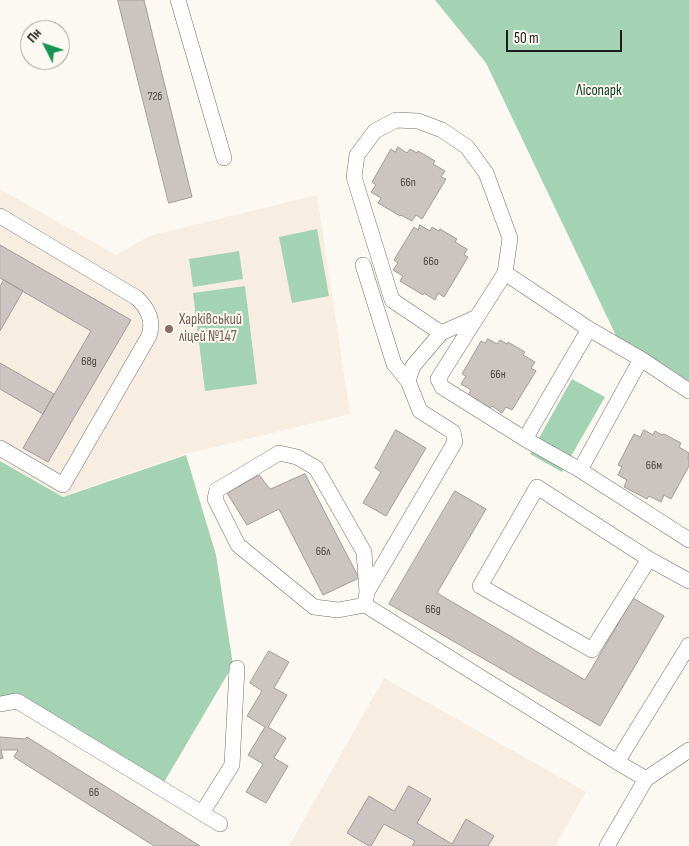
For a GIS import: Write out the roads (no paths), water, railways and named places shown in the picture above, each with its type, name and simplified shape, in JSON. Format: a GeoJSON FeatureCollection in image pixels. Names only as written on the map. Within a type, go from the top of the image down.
{"type":"FeatureCollection","features":[{"type":"Feature","properties":{"kind":"street"},"geometry":{"type":"LineString","coordinates":[[178,0],[224,158]]}},
{"type":"Feature","properties":{"kind":"street"},"geometry":{"type":"LineString","coordinates":[[441,333],[392,300],[354,177],[357,155],[375,131],[396,120],[418,121],[442,130],[467,147],[486,173],[510,238],[505,273],[438,379],[442,387],[580,470],[689,540]]}},
{"type":"Feature","properties":{"kind":"street"},"geometry":{"type":"LineString","coordinates":[[0,216],[137,298],[147,309],[152,322],[149,336],[63,485],[0,448]]}},
{"type":"Feature","properties":{"kind":"street"},"geometry":{"type":"LineString","coordinates":[[362,265],[394,364],[408,381],[420,411],[453,432],[454,442],[366,599],[338,610],[314,607],[238,546],[215,499],[217,490],[279,453],[296,457],[316,468],[364,552],[366,599]]}},
{"type":"Feature","properties":{"kind":"street"},"geometry":{"type":"LineString","coordinates":[[505,273],[589,329],[689,391]]}},
{"type":"Feature","properties":{"kind":"street"},"geometry":{"type":"LineString","coordinates":[[408,381],[413,366],[441,333],[477,317]]}},
{"type":"Feature","properties":{"kind":"street"},"geometry":{"type":"LineString","coordinates":[[525,438],[589,329]]}},
{"type":"Feature","properties":{"kind":"street"},"geometry":{"type":"LineString","coordinates":[[580,470],[641,360]]}},
{"type":"Feature","properties":{"kind":"street"},"geometry":{"type":"LineString","coordinates":[[649,558],[592,650],[480,586],[537,488],[689,581]]}},
{"type":"Feature","properties":{"kind":"street"},"geometry":{"type":"LineString","coordinates":[[366,599],[646,779]]}},
{"type":"Feature","properties":{"kind":"street"},"geometry":{"type":"LineString","coordinates":[[617,762],[689,645]]}},
{"type":"Feature","properties":{"kind":"street"},"geometry":{"type":"LineString","coordinates":[[202,813],[232,765],[237,668]]}},
{"type":"Feature","properties":{"kind":"street"},"geometry":{"type":"LineString","coordinates":[[0,704],[17,701],[220,824]]}},
{"type":"Feature","properties":{"kind":"street"},"geometry":{"type":"LineString","coordinates":[[607,846],[646,779],[689,750]]}},
{"type":"Feature","properties":{"kind":"place","name":"Харківський ліцей №147"},"geometry":{"type":"Point","coordinates":[169,329]}},
{"type":"Feature","properties":{"kind":"park label","name":"Лісопарк"},"geometry":{"type":"Point","coordinates":[599,91]}}]}
